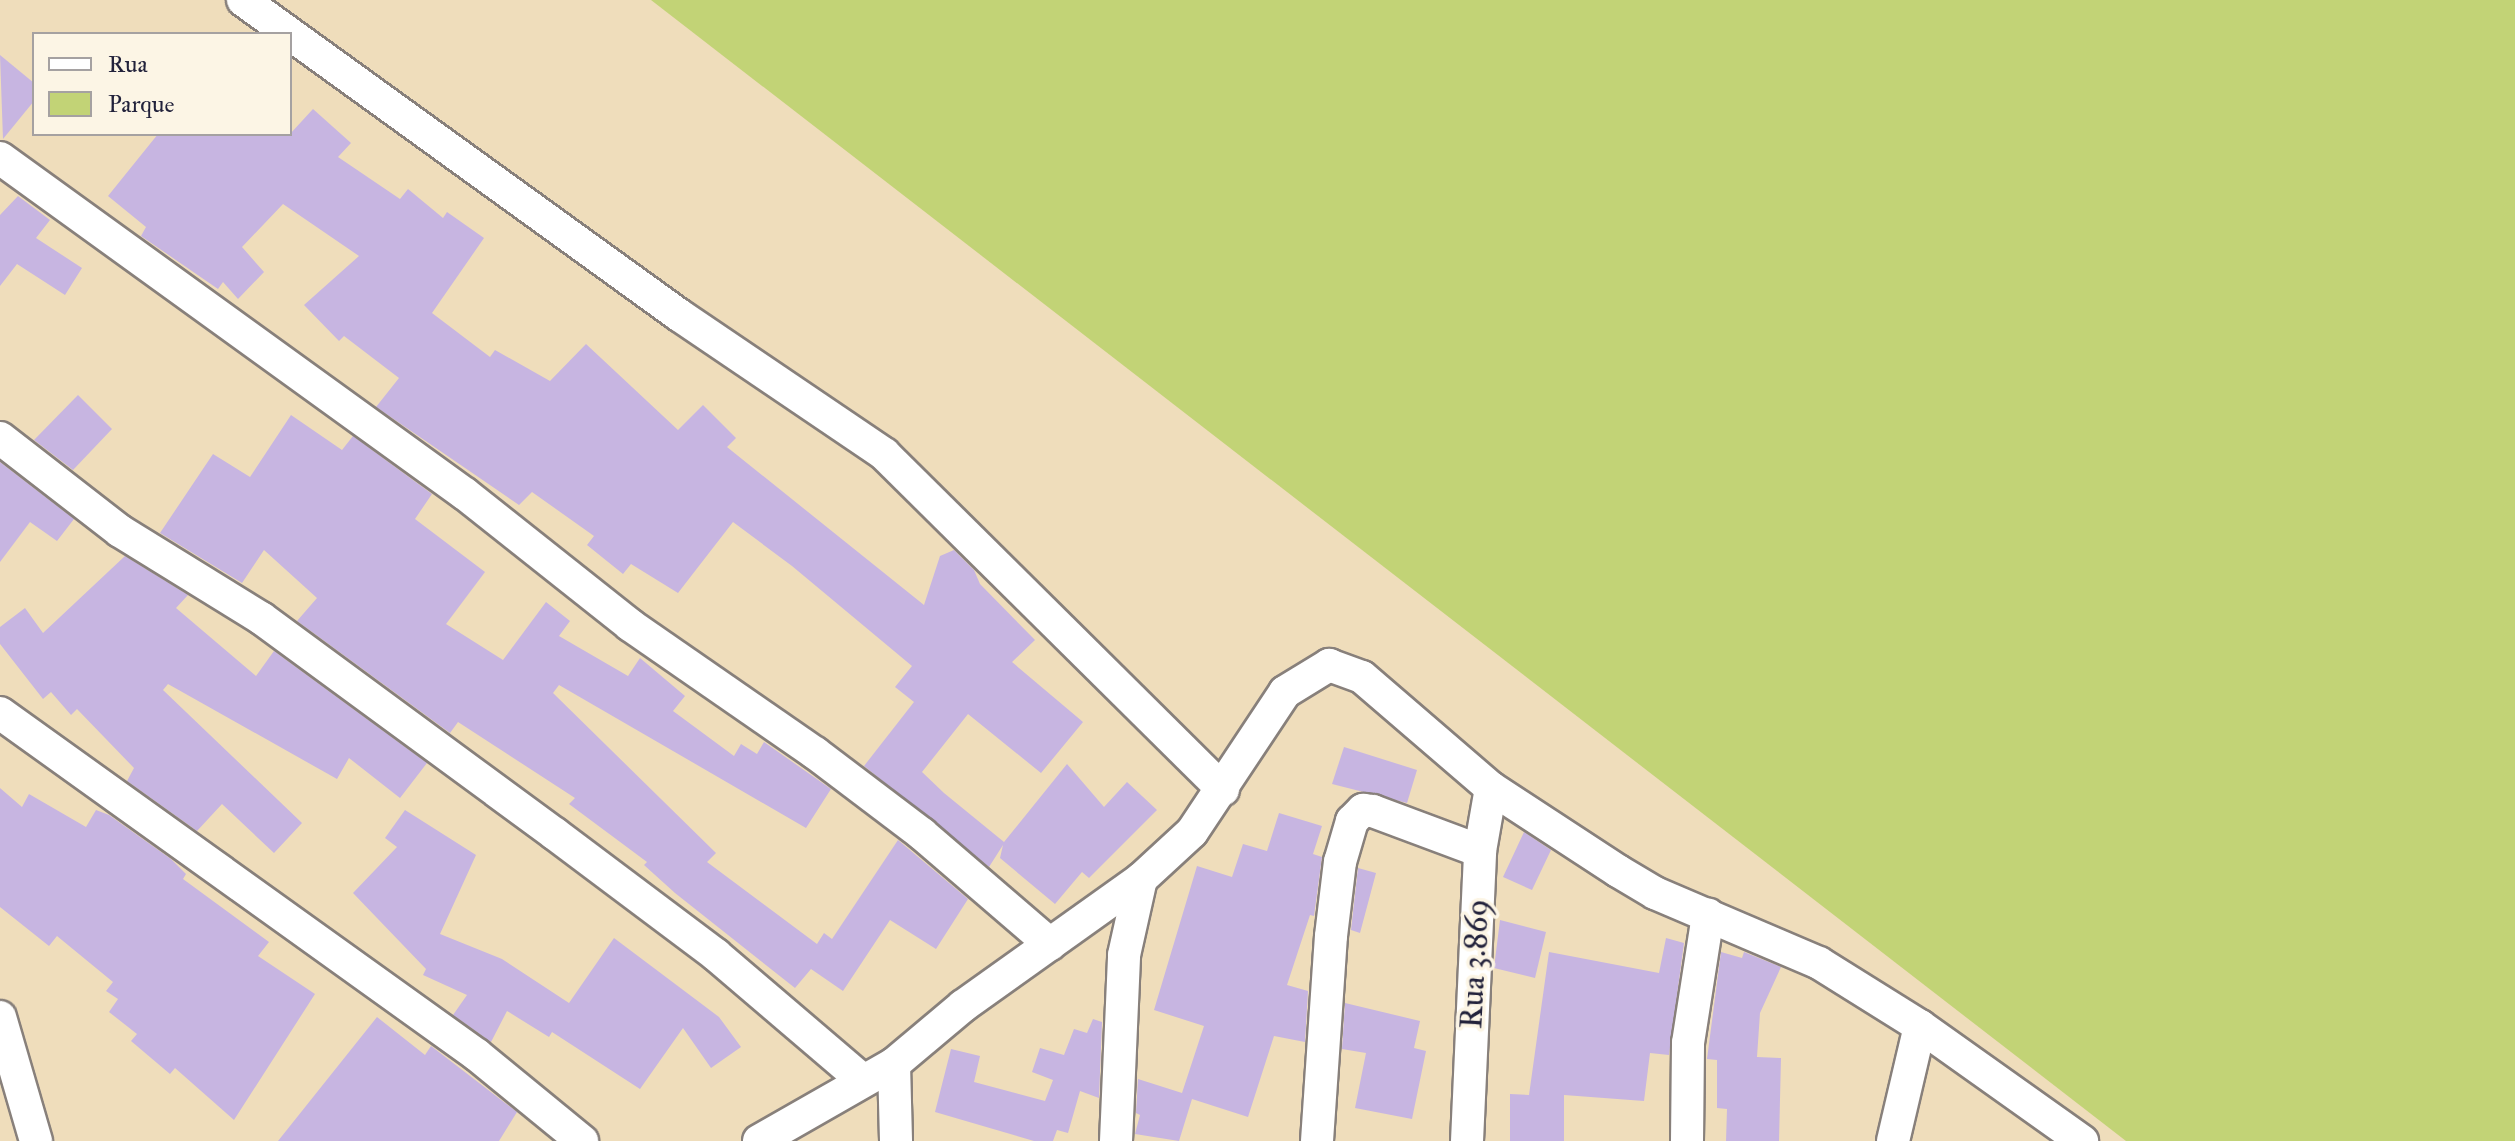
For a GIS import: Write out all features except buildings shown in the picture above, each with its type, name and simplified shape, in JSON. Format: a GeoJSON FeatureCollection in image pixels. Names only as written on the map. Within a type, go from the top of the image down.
{"type":"FeatureCollection","features":[{"type":"Feature","properties":{"kind":"street"},"geometry":{"type":"LineString","coordinates":[[243,0],[287,32]]}},
{"type":"Feature","properties":{"kind":"street"},"geometry":{"type":"LineString","coordinates":[[292,35],[679,315],[884,454],[1223,789]]}},
{"type":"Feature","properties":{"kind":"street"},"geometry":{"type":"LineString","coordinates":[[0,158],[465,494],[630,625],[815,753],[922,834],[1050,944]]}},
{"type":"Feature","properties":{"kind":"street"},"geometry":{"type":"LineString","coordinates":[[0,438],[120,531],[261,618],[555,834],[716,955],[861,1079]]}},
{"type":"Feature","properties":{"kind":"street"},"geometry":{"type":"LineString","coordinates":[[759,1141],[861,1079],[894,1064],[1050,944],[1141,879],[1192,832],[1285,692],[1329,665],[1362,677],[1491,788],[1618,871],[1708,915],[1819,963],[1920,1026],[2082,1141]]}},
{"type":"Feature","properties":{"kind":"street"},"geometry":{"type":"LineString","coordinates":[[0,713],[477,1055],[582,1141]]}},
{"type":"Feature","properties":{"kind":"street","name":"Rua 3.869"},"geometry":{"type":"LineString","coordinates":[[1467,1141],[1480,851],[1491,788]]}},
{"type":"Feature","properties":{"kind":"street"},"geometry":{"type":"LineString","coordinates":[[1317,1141],[1331,936],[1340,862],[1352,821],[1363,810],[1373,811],[1480,851]]}},
{"type":"Feature","properties":{"kind":"street"},"geometry":{"type":"LineString","coordinates":[[1116,1141],[1124,955],[1141,879]]}},
{"type":"Feature","properties":{"kind":"street"},"geometry":{"type":"LineString","coordinates":[[1687,1141],[1688,1043],[1708,915]]}},
{"type":"Feature","properties":{"kind":"street"},"geometry":{"type":"LineString","coordinates":[[0,1017],[36,1141]]}},
{"type":"Feature","properties":{"kind":"street"},"geometry":{"type":"LineString","coordinates":[[1893,1141],[1920,1026]]}},
{"type":"Feature","properties":{"kind":"street"},"geometry":{"type":"LineString","coordinates":[[894,1064],[896,1141]]}},
{"type":"Feature","properties":{"kind":"green space"},"geometry":{"type":"Polygon","coordinates":[[[651,0],[2515,0],[2515,1141],[2126,1141],[651,0]]]}}]}
